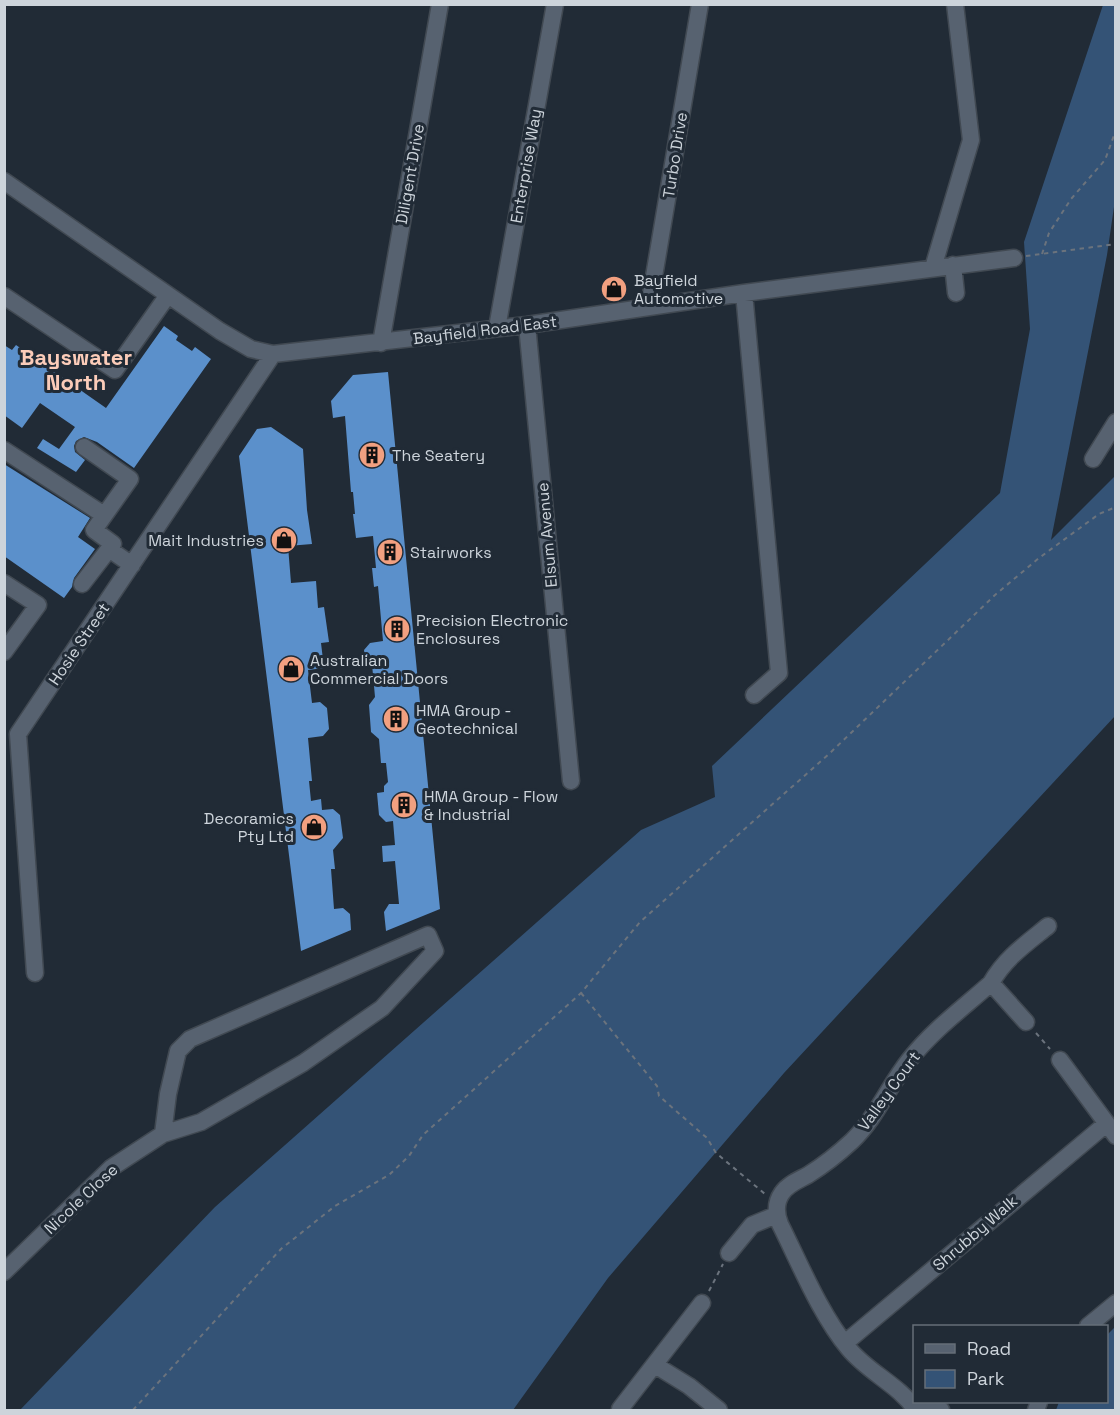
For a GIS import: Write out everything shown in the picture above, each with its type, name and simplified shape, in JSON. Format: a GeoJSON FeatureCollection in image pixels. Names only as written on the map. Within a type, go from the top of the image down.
{"type":"FeatureCollection","features":[{"type":"Feature","properties":{"kind":"street","name":"Diligent Drive"},"geometry":{"type":"LineString","coordinates":[[381,343],[440,4]]}},
{"type":"Feature","properties":{"kind":"street","name":"Enterprise Way"},"geometry":{"type":"LineString","coordinates":[[497,328],[555,4]]}},
{"type":"Feature","properties":{"kind":"street","name":"Turbo Drive"},"geometry":{"type":"LineString","coordinates":[[650,306],[700,4]]}},
{"type":"Feature","properties":{"kind":"street"},"geometry":{"type":"LineString","coordinates":[[933,268],[971,140],[955,4]]}},
{"type":"Feature","properties":{"kind":"street","name":"Bayfield Road East"},"geometry":{"type":"LineString","coordinates":[[4,181],[220,331],[251,349],[273,354],[527,325],[744,293],[1014,258]]}},
{"type":"Feature","properties":{"kind":"street"},"geometry":{"type":"LineString","coordinates":[[953,265],[956,293]]}},
{"type":"Feature","properties":{"kind":"street"},"geometry":{"type":"LineString","coordinates":[[744,293],[780,673],[754,695]]}},
{"type":"Feature","properties":{"kind":"street"},"geometry":{"type":"LineString","coordinates":[[4,296],[116,370],[168,295]]}},
{"type":"Feature","properties":{"kind":"street","name":"Elsum Avenue"},"geometry":{"type":"LineString","coordinates":[[527,325],[571,781]]}},
{"type":"Feature","properties":{"kind":"street","name":"Hosie Street"},"geometry":{"type":"LineString","coordinates":[[35,973],[18,734],[273,354]]}},
{"type":"Feature","properties":{"kind":"street"},"geometry":{"type":"LineString","coordinates":[[1093,459],[1116,422]]}},
{"type":"Feature","properties":{"kind":"street"},"geometry":{"type":"LineString","coordinates":[[82,584],[113,544],[93,530],[130,479],[84,447]]}},
{"type":"Feature","properties":{"kind":"street"},"geometry":{"type":"LineString","coordinates":[[4,450],[104,515]]}},
{"type":"Feature","properties":{"kind":"street"},"geometry":{"type":"LineString","coordinates":[[109,549],[132,565]]}},
{"type":"Feature","properties":{"kind":"street"},"geometry":{"type":"LineString","coordinates":[[4,583],[38,604],[4,652]]}},
{"type":"Feature","properties":{"kind":"street","name":"Valley Court"},"geometry":{"type":"LineString","coordinates":[[777,1210],[782,1193],[790,1184],[835,1157],[854,1140],[873,1118],[909,1060],[928,1038],[991,983],[999,968],[1008,958],[1048,926]]}},
{"type":"Feature","properties":{"kind":"street","name":"Nicole Close"},"geometry":{"type":"LineString","coordinates":[[4,1272],[111,1168],[163,1134],[201,1122],[303,1063],[382,1008],[435,951],[428,935],[190,1039],[178,1051],[168,1094],[163,1134]]}},
{"type":"Feature","properties":{"kind":"street"},"geometry":{"type":"LineString","coordinates":[[991,983],[1026,1022]]}},
{"type":"Feature","properties":{"kind":"street","name":"Shrubby Walk"},"geometry":{"type":"LineString","coordinates":[[845,1343],[1111,1130],[1060,1060]]}},
{"type":"Feature","properties":{"kind":"street"},"geometry":{"type":"LineString","coordinates":[[729,1253],[752,1225],[777,1210],[815,1294],[845,1343],[865,1366],[902,1393],[919,1410],[941,1410]]}},
{"type":"Feature","properties":{"kind":"street"},"geometry":{"type":"LineString","coordinates":[[620,1409],[702,1303]]}},
{"type":"Feature","properties":{"kind":"street"},"geometry":{"type":"LineString","coordinates":[[1089,1325],[1116,1304]]}},
{"type":"Feature","properties":{"kind":"street"},"geometry":{"type":"LineString","coordinates":[[655,1365],[689,1386],[719,1410]]}},
{"type":"Feature","properties":{"kind":"path"},"geometry":{"type":"LineString","coordinates":[[1042,254],[1049,233],[1071,199],[1105,159],[1116,130]]}},
{"type":"Feature","properties":{"kind":"path"},"geometry":{"type":"LineString","coordinates":[[1014,258],[1116,244]]}},
{"type":"Feature","properties":{"kind":"path"},"geometry":{"type":"LineString","coordinates":[[133,1410],[281,1249],[335,1206],[389,1175],[409,1156],[423,1135],[581,993],[639,922],[830,753],[995,596],[1039,558],[1099,514],[1116,507]]}},
{"type":"Feature","properties":{"kind":"path"},"geometry":{"type":"LineString","coordinates":[[581,993],[657,1086],[658,1096],[707,1138],[716,1153],[777,1210]]}},
{"type":"Feature","properties":{"kind":"path"},"geometry":{"type":"LineString","coordinates":[[1026,1022],[1060,1060]]}},
{"type":"Feature","properties":{"kind":"path"},"geometry":{"type":"LineString","coordinates":[[702,1303],[729,1253]]}},
{"type":"Feature","properties":{"kind":"green space"},"geometry":{"type":"Polygon","coordinates":[[[1103,5],[1115,5],[1115,200],[1107,255],[1051,540],[1115,476],[1115,716],[784,1073],[608,1278],[513,1410],[20,1410],[215,1207],[641,830],[715,797],[712,766],[1000,493],[1030,329],[1024,242],[1103,5]]]}},
{"type":"Feature","properties":{"kind":"green space"},"geometry":{"type":"Polygon","coordinates":[[[1115,1327],[1115,1410],[1056,1410],[1059,1403],[1108,1403],[1108,1334],[1115,1327]]]}},
{"type":"Feature","properties":{"kind":"building"},"geometry":{"type":"Polygon","coordinates":[[[164,326],[178,336],[176,340],[192,351],[195,347],[211,359],[134,468],[97,442],[84,437],[76,441],[74,446],[75,452],[85,460],[76,472],[37,448],[43,439],[59,449],[75,427],[40,403],[22,428],[4,415],[4,345],[12,350],[16,345],[106,408],[164,326]]]}},
{"type":"Feature","properties":{"kind":"building"},"geometry":{"type":"Polygon","coordinates":[[[388,372],[440,909],[386,931],[384,912],[389,904],[399,904],[395,861],[383,862],[382,846],[395,845],[393,821],[386,822],[379,815],[377,793],[384,792],[384,786],[388,782],[386,763],[381,763],[379,739],[371,732],[369,705],[375,697],[372,664],[366,664],[364,650],[370,643],[383,641],[378,586],[374,587],[372,568],[376,568],[373,536],[356,538],[345,416],[333,418],[331,401],[353,375],[388,372]]]}},
{"type":"Feature","properties":{"kind":"building"},"geometry":{"type":"Polygon","coordinates":[[[271,427],[303,449],[312,544],[288,546],[291,583],[316,581],[318,608],[324,607],[329,642],[321,643],[324,668],[308,670],[312,703],[320,702],[327,708],[329,729],[323,736],[308,738],[312,781],[309,781],[311,801],[321,799],[322,810],[333,809],[340,815],[343,838],[333,850],[335,869],[331,869],[334,909],[343,908],[350,914],[351,930],[301,951],[239,456],[257,429],[271,427]]]}},
{"type":"Feature","properties":{"kind":"building"},"geometry":{"type":"Polygon","coordinates":[[[4,464],[90,518],[78,537],[95,549],[74,578],[72,587],[64,598],[4,556],[4,464]]]}},
{"type":"Feature","properties":{"kind":"place","name":"Bayfield Automotive"},"geometry":{"type":"Point","coordinates":[614,289]}},
{"type":"Feature","properties":{"kind":"place","name":"The Seatery"},"geometry":{"type":"Point","coordinates":[372,455]}},
{"type":"Feature","properties":{"kind":"place","name":"Mait Industries"},"geometry":{"type":"Point","coordinates":[284,540]}},
{"type":"Feature","properties":{"kind":"place","name":"Stairworks"},"geometry":{"type":"Point","coordinates":[390,552]}},
{"type":"Feature","properties":{"kind":"place","name":"Precision Electronic Enclosures"},"geometry":{"type":"Point","coordinates":[397,629]}},
{"type":"Feature","properties":{"kind":"place","name":"Australian Commercial Doors"},"geometry":{"type":"Point","coordinates":[291,669]}},
{"type":"Feature","properties":{"kind":"place","name":"HMA Group - Geotechnical"},"geometry":{"type":"Point","coordinates":[396,719]}},
{"type":"Feature","properties":{"kind":"place","name":"HMA Group - Flow & Industrial"},"geometry":{"type":"Point","coordinates":[404,805]}},
{"type":"Feature","properties":{"kind":"place","name":"Decoramics Pty Ltd"},"geometry":{"type":"Point","coordinates":[314,827]}},
{"type":"Feature","properties":{"kind":"district","name":"Bayswater North"},"geometry":{"type":"Point","coordinates":[76,370]}}]}
